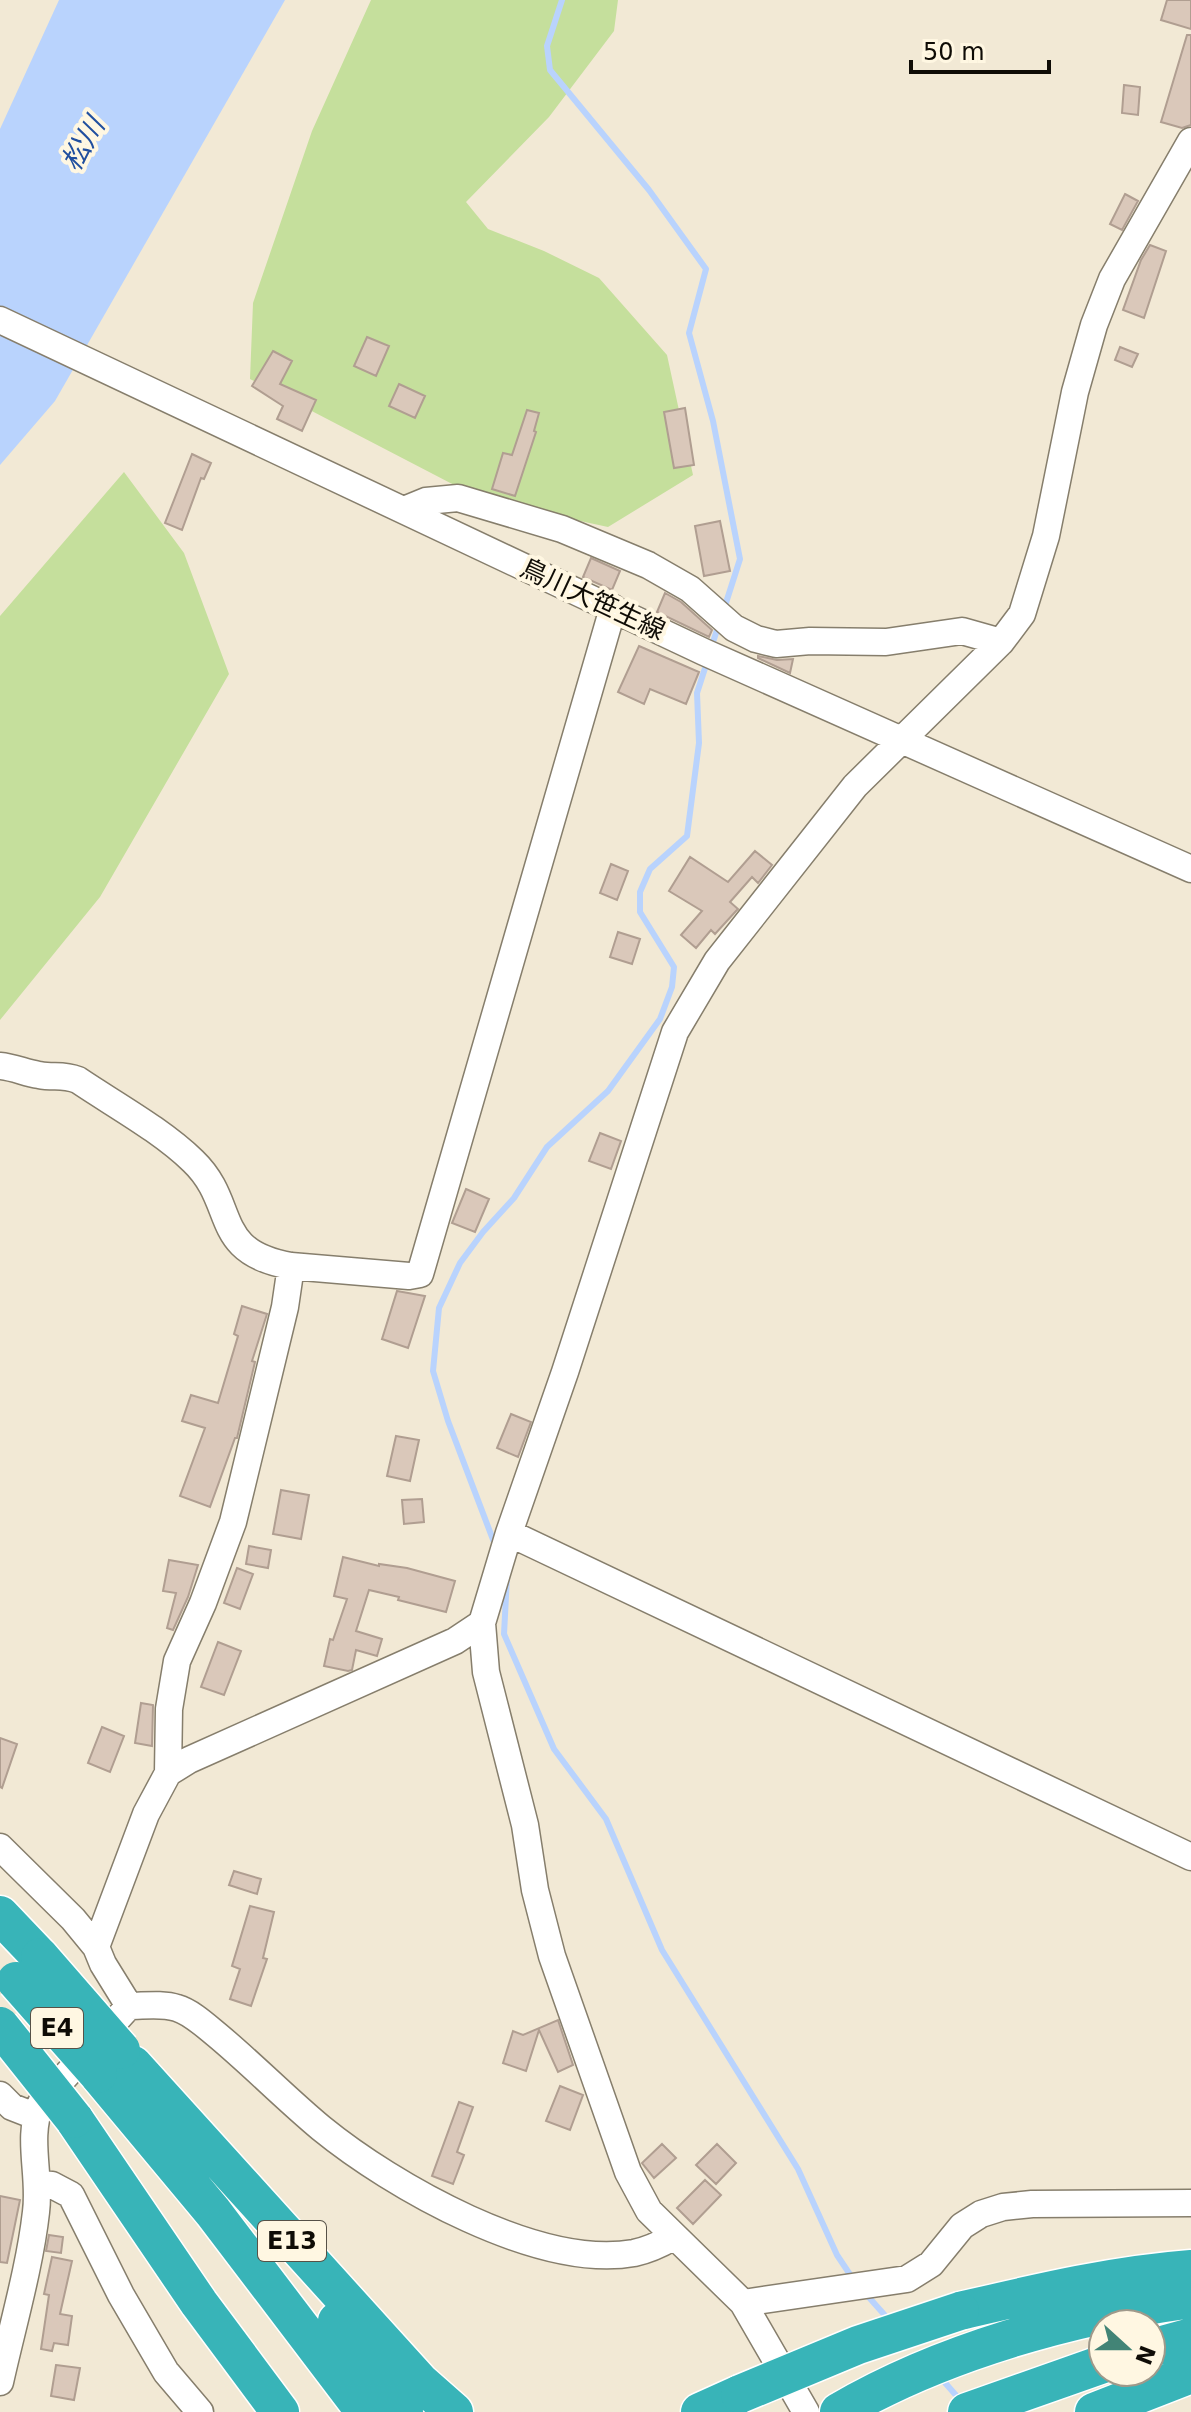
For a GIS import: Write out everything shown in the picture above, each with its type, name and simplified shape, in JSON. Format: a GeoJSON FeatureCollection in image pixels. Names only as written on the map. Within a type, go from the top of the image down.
{"type":"FeatureCollection","features":[{"type":"Feature","properties":{"kind":"highway","name":"E4"},"geometry":{"type":"LineString","coordinates":[[0,1915],[19,1967],[117,2063],[246,2202],[404,2412]]}},
{"type":"Feature","properties":{"kind":"highway"},"geometry":{"type":"LineString","coordinates":[[0,2026],[74,2119],[199,2303],[280,2412]]}},
{"type":"Feature","properties":{"kind":"highway","name":"E4"},"geometry":{"type":"LineString","coordinates":[[117,2063],[213,2212],[365,2412]]}},
{"type":"Feature","properties":{"kind":"highway","name":"E13"},"geometry":{"type":"LineString","coordinates":[[117,2063],[420,2382],[454,2412]]}},
{"type":"Feature","properties":{"kind":"highway"},"geometry":{"type":"LineString","coordinates":[[700,2412],[858,2345],[960,2311],[1066,2286],[1191,2269]]}},
{"type":"Feature","properties":{"kind":"highway"},"geometry":{"type":"LineString","coordinates":[[839,2412],[893,2384],[984,2349],[1104,2315],[1191,2299]]}},
{"type":"Feature","properties":{"kind":"highway"},"geometry":{"type":"LineString","coordinates":[[1167,2344],[1191,2337]]}},
{"type":"Feature","properties":{"kind":"highway"},"geometry":{"type":"LineString","coordinates":[[967,2412],[1087,2370]]}},
{"type":"Feature","properties":{"kind":"highway"},"geometry":{"type":"LineString","coordinates":[[1094,2412],[1191,2374]]}},
{"type":"Feature","properties":{"kind":"street"},"geometry":{"type":"LineString","coordinates":[[806,2412],[743,2303],[649,2211],[628,2172],[552,1956],[535,1890],[525,1825],[486,1672],[482,1623],[675,1032],[717,961],[855,786],[1001,642],[1022,614],[1046,536],[1075,392],[1094,325],[1112,279],[1191,141]]}},
{"type":"Feature","properties":{"kind":"street","name":"鳥川大笹生線"},"geometry":{"type":"LineString","coordinates":[[0,320],[899,741],[1191,869]]}},
{"type":"Feature","properties":{"kind":"street"},"geometry":{"type":"LineString","coordinates":[[404,510],[426,501],[458,498],[562,529],[648,565],[690,589],[734,628],[756,639],[776,644],[886,642],[962,631],[1001,642]]}},
{"type":"Feature","properties":{"kind":"street"},"geometry":{"type":"LineString","coordinates":[[0,1066],[36,1075],[64,1075],[78,1080],[178,1148],[207,1177],[228,1226],[246,1250],[274,1263],[291,1266],[409,1276],[420,1274],[613,608]]}},
{"type":"Feature","properties":{"kind":"street"},"geometry":{"type":"LineString","coordinates":[[96,1947],[146,1814],[168,1773],[169,1709],[177,1661],[203,1603],[233,1522],[285,1307],[291,1266]]}},
{"type":"Feature","properties":{"kind":"street"},"geometry":{"type":"LineString","coordinates":[[504,1548],[1191,1857]]}},
{"type":"Feature","properties":{"kind":"street"},"geometry":{"type":"LineString","coordinates":[[168,1773],[189,1760],[455,1641],[482,1623]]}},
{"type":"Feature","properties":{"kind":"street"},"geometry":{"type":"LineString","coordinates":[[0,1847],[73,1919],[96,1947],[129,2006]]}},
{"type":"Feature","properties":{"kind":"street"},"geometry":{"type":"LineString","coordinates":[[129,2006],[178,2008],[213,2032],[359,2158],[396,2182],[497,2231],[551,2248],[591,2255],[633,2253],[656,2247],[673,2237]]}},
{"type":"Feature","properties":{"kind":"street"},"geometry":{"type":"LineString","coordinates":[[0,2382],[36,2214],[39,2184],[33,2145],[35,2116],[41,2103],[129,2006]]}},
{"type":"Feature","properties":{"kind":"street"},"geometry":{"type":"LineString","coordinates":[[0,2095],[12,2107],[35,2116]]}},
{"type":"Feature","properties":{"kind":"street"},"geometry":{"type":"LineString","coordinates":[[39,2184],[52,2185],[71,2195],[121,2295],[166,2372],[200,2412]]}},
{"type":"Feature","properties":{"kind":"street"},"geometry":{"type":"LineString","coordinates":[[743,2303],[907,2279],[931,2264],[962,2226],[981,2214],[1003,2207],[1191,2203]]}},
{"type":"Feature","properties":{"kind":"green space"},"geometry":{"type":"Polygon","coordinates":[[[371,0],[618,0],[614,31],[549,117],[466,202],[488,229],[544,251],[599,278],[667,355],[693,475],[608,527],[483,500],[250,379],[253,303],[312,131],[371,0]]]}},
{"type":"Feature","properties":{"kind":"green space"},"geometry":{"type":"Polygon","coordinates":[[[124,472],[184,553],[229,674],[100,897],[0,1020],[0,616],[124,472]]]}},
{"type":"Feature","properties":{"kind":"water","name":"松川"},"geometry":{"type":"Polygon","coordinates":[[[59,0],[285,0],[55,401],[0,465],[0,129],[59,0]]]}},
{"type":"Feature","properties":{"kind":"building"},"geometry":{"type":"Polygon","coordinates":[[[1167,0],[1191,0],[1191,29],[1161,20],[1167,0]]]}},
{"type":"Feature","properties":{"kind":"building"},"geometry":{"type":"Polygon","coordinates":[[[1187,35],[1191,35],[1191,125],[1182,128],[1161,122],[1187,35]]]}},
{"type":"Feature","properties":{"kind":"building"},"geometry":{"type":"Polygon","coordinates":[[[1124,85],[1140,87],[1138,115],[1122,113],[1124,85]]]}},
{"type":"Feature","properties":{"kind":"building"},"geometry":{"type":"Polygon","coordinates":[[[1125,194],[1138,201],[1122,230],[1110,224],[1125,194]]]}},
{"type":"Feature","properties":{"kind":"building"},"geometry":{"type":"Polygon","coordinates":[[[1150,245],[1166,251],[1144,318],[1123,310],[1141,260],[1150,245]]]}},
{"type":"Feature","properties":{"kind":"building"},"geometry":{"type":"Polygon","coordinates":[[[367,337],[389,346],[376,376],[354,366],[367,337]]]}},
{"type":"Feature","properties":{"kind":"building"},"geometry":{"type":"Polygon","coordinates":[[[1120,347],[1138,354],[1132,367],[1115,360],[1120,347]]]}},
{"type":"Feature","properties":{"kind":"building"},"geometry":{"type":"Polygon","coordinates":[[[273,351],[292,361],[280,384],[316,400],[302,431],[277,419],[283,406],[252,386],[273,351]]]}},
{"type":"Feature","properties":{"kind":"building"},"geometry":{"type":"Polygon","coordinates":[[[399,384],[425,396],[415,418],[389,406],[399,384]]]}},
{"type":"Feature","properties":{"kind":"building"},"geometry":{"type":"Polygon","coordinates":[[[685,408],[694,465],[674,468],[664,412],[685,408]]]}},
{"type":"Feature","properties":{"kind":"building"},"geometry":{"type":"Polygon","coordinates":[[[527,410],[539,413],[515,496],[492,489],[503,453],[512,455],[527,410]]]}},
{"type":"Feature","properties":{"kind":"building"},"geometry":{"type":"Polygon","coordinates":[[[192,454],[211,463],[204,479],[201,478],[182,530],[165,523],[192,454]]]}},
{"type":"Feature","properties":{"kind":"building"},"geometry":{"type":"Polygon","coordinates":[[[720,521],[730,571],[704,576],[695,526],[720,521]]]}},
{"type":"Feature","properties":{"kind":"building"},"geometry":{"type":"Polygon","coordinates":[[[591,558],[620,571],[612,590],[583,577],[591,558]]]}},
{"type":"Feature","properties":{"kind":"building"},"geometry":{"type":"Polygon","coordinates":[[[665,593],[681,602],[712,630],[709,637],[657,612],[665,593]]]}},
{"type":"Feature","properties":{"kind":"building"},"geometry":{"type":"Polygon","coordinates":[[[639,646],[699,672],[686,704],[650,689],[644,704],[618,692],[639,646]]]}},
{"type":"Feature","properties":{"kind":"building"},"geometry":{"type":"Polygon","coordinates":[[[758,658],[793,659],[790,673],[758,658]]]}},
{"type":"Feature","properties":{"kind":"building"},"geometry":{"type":"Polygon","coordinates":[[[755,851],[772,865],[758,883],[752,877],[730,902],[738,909],[715,934],[711,930],[696,948],[681,935],[702,911],[669,891],[690,857],[728,882],[755,851]]]}},
{"type":"Feature","properties":{"kind":"building"},"geometry":{"type":"Polygon","coordinates":[[[611,864],[628,871],[617,900],[600,893],[611,864]]]}},
{"type":"Feature","properties":{"kind":"building"},"geometry":{"type":"Polygon","coordinates":[[[618,932],[640,939],[632,964],[610,957],[618,932]]]}},
{"type":"Feature","properties":{"kind":"building"},"geometry":{"type":"Polygon","coordinates":[[[600,1133],[621,1141],[611,1169],[589,1161],[600,1133]]]}},
{"type":"Feature","properties":{"kind":"building"},"geometry":{"type":"Polygon","coordinates":[[[466,1189],[489,1199],[475,1232],[452,1223],[466,1189]]]}},
{"type":"Feature","properties":{"kind":"building"},"geometry":{"type":"Polygon","coordinates":[[[397,1291],[425,1296],[408,1348],[382,1339],[397,1291]]]}},
{"type":"Feature","properties":{"kind":"building"},"geometry":{"type":"Polygon","coordinates":[[[242,1306],[267,1314],[252,1361],[255,1362],[237,1438],[210,1507],[180,1496],[205,1428],[182,1421],[191,1395],[218,1403],[238,1336],[234,1334],[242,1306]]]}},
{"type":"Feature","properties":{"kind":"building"},"geometry":{"type":"Polygon","coordinates":[[[511,1414],[531,1422],[518,1457],[497,1448],[511,1414]]]}},
{"type":"Feature","properties":{"kind":"building"},"geometry":{"type":"Polygon","coordinates":[[[396,1436],[419,1440],[410,1481],[387,1476],[396,1436]]]}},
{"type":"Feature","properties":{"kind":"building"},"geometry":{"type":"Polygon","coordinates":[[[281,1490],[309,1495],[301,1539],[273,1534],[281,1490]]]}},
{"type":"Feature","properties":{"kind":"building"},"geometry":{"type":"Polygon","coordinates":[[[422,1499],[424,1522],[404,1524],[402,1500],[422,1499]]]}},
{"type":"Feature","properties":{"kind":"building"},"geometry":{"type":"Polygon","coordinates":[[[249,1546],[271,1550],[268,1568],[246,1564],[249,1546]]]}},
{"type":"Feature","properties":{"kind":"building"},"geometry":{"type":"Polygon","coordinates":[[[343,1557],[379,1566],[407,1568],[455,1581],[446,1612],[369,1590],[356,1631],[382,1639],[377,1656],[356,1650],[352,1670],[324,1666],[330,1639],[333,1640],[347,1599],[334,1596],[343,1557]]]}},
{"type":"Feature","properties":{"kind":"building"},"geometry":{"type":"Polygon","coordinates":[[[169,1560],[198,1565],[173,1630],[167,1628],[176,1593],[163,1591],[169,1560]]]}},
{"type":"Feature","properties":{"kind":"building"},"geometry":{"type":"Polygon","coordinates":[[[237,1568],[253,1574],[240,1609],[224,1603],[237,1568]]]}},
{"type":"Feature","properties":{"kind":"building"},"geometry":{"type":"Polygon","coordinates":[[[218,1642],[241,1651],[224,1695],[201,1687],[218,1642]]]}},
{"type":"Feature","properties":{"kind":"building"},"geometry":{"type":"Polygon","coordinates":[[[141,1703],[153,1705],[152,1746],[135,1743],[141,1703]]]}},
{"type":"Feature","properties":{"kind":"building"},"geometry":{"type":"Polygon","coordinates":[[[102,1727],[124,1736],[110,1772],[88,1763],[102,1727]]]}},
{"type":"Feature","properties":{"kind":"building"},"geometry":{"type":"Polygon","coordinates":[[[0,1738],[17,1744],[2,1788],[0,1787],[0,1738]]]}},
{"type":"Feature","properties":{"kind":"building"},"geometry":{"type":"Polygon","coordinates":[[[234,1871],[261,1879],[257,1894],[229,1885],[234,1871]]]}},
{"type":"Feature","properties":{"kind":"building"},"geometry":{"type":"Polygon","coordinates":[[[250,1906],[274,1912],[263,1958],[267,1959],[251,2006],[230,1999],[240,1969],[232,1966],[250,1906]]]}},
{"type":"Feature","properties":{"kind":"building"},"geometry":{"type":"Polygon","coordinates":[[[558,2020],[573,2065],[558,2072],[539,2030],[526,2071],[503,2063],[513,2031],[523,2035],[558,2020]]]}},
{"type":"Feature","properties":{"kind":"building"},"geometry":{"type":"Polygon","coordinates":[[[560,2086],[583,2095],[570,2130],[546,2121],[560,2086]]]}},
{"type":"Feature","properties":{"kind":"building"},"geometry":{"type":"Polygon","coordinates":[[[459,2102],[473,2107],[457,2152],[464,2155],[453,2184],[432,2176],[459,2102]]]}},
{"type":"Feature","properties":{"kind":"building"},"geometry":{"type":"Polygon","coordinates":[[[662,2144],[676,2158],[654,2178],[642,2163],[662,2144]]]}},
{"type":"Feature","properties":{"kind":"building"},"geometry":{"type":"Polygon","coordinates":[[[717,2144],[736,2163],[716,2184],[696,2165],[717,2144]]]}},
{"type":"Feature","properties":{"kind":"building"},"geometry":{"type":"Polygon","coordinates":[[[705,2180],[721,2195],[693,2224],[677,2208],[705,2180]]]}},
{"type":"Feature","properties":{"kind":"building"},"geometry":{"type":"Polygon","coordinates":[[[0,2196],[20,2200],[7,2263],[0,2262],[0,2196]]]}},
{"type":"Feature","properties":{"kind":"building"},"geometry":{"type":"Polygon","coordinates":[[[49,2235],[63,2237],[61,2253],[46,2251],[49,2235]]]}},
{"type":"Feature","properties":{"kind":"building"},"geometry":{"type":"Polygon","coordinates":[[[52,2257],[72,2261],[60,2314],[72,2316],[68,2345],[54,2343],[52,2351],[41,2349],[49,2295],[44,2294],[52,2257]]]}},
{"type":"Feature","properties":{"kind":"building"},"geometry":{"type":"Polygon","coordinates":[[[56,2365],[80,2368],[74,2400],[51,2396],[56,2365]]]}},
{"type":"Feature","properties":{"kind":"waterway"},"geometry":{"type":"LineString","coordinates":[[562,0],[547,46],[550,70],[649,190],[706,269],[689,333],[713,421],[740,559],[724,609]]}},
{"type":"Feature","properties":{"kind":"waterway"},"geometry":{"type":"LineString","coordinates":[[711,648],[719,624]]}},
{"type":"Feature","properties":{"kind":"waterway"},"geometry":{"type":"LineString","coordinates":[[495,1545],[448,1421],[433,1371],[439,1308],[460,1263],[514,1198],[547,1147],[608,1091],[660,1019],[672,987],[674,967],[640,912],[640,892],[650,869],[687,836],[699,743],[697,693],[707,662]]}},
{"type":"Feature","properties":{"kind":"waterway"},"geometry":{"type":"LineString","coordinates":[[507,1577],[504,1634],[554,1749],[606,1819],[662,1950],[798,2169],[837,2255],[853,2279]]}},
{"type":"Feature","properties":{"kind":"waterway"},"geometry":{"type":"LineString","coordinates":[[865,2293],[890,2321]]}},
{"type":"Feature","properties":{"kind":"waterway"},"geometry":{"type":"LineString","coordinates":[[940,2377],[961,2401]]}}]}
